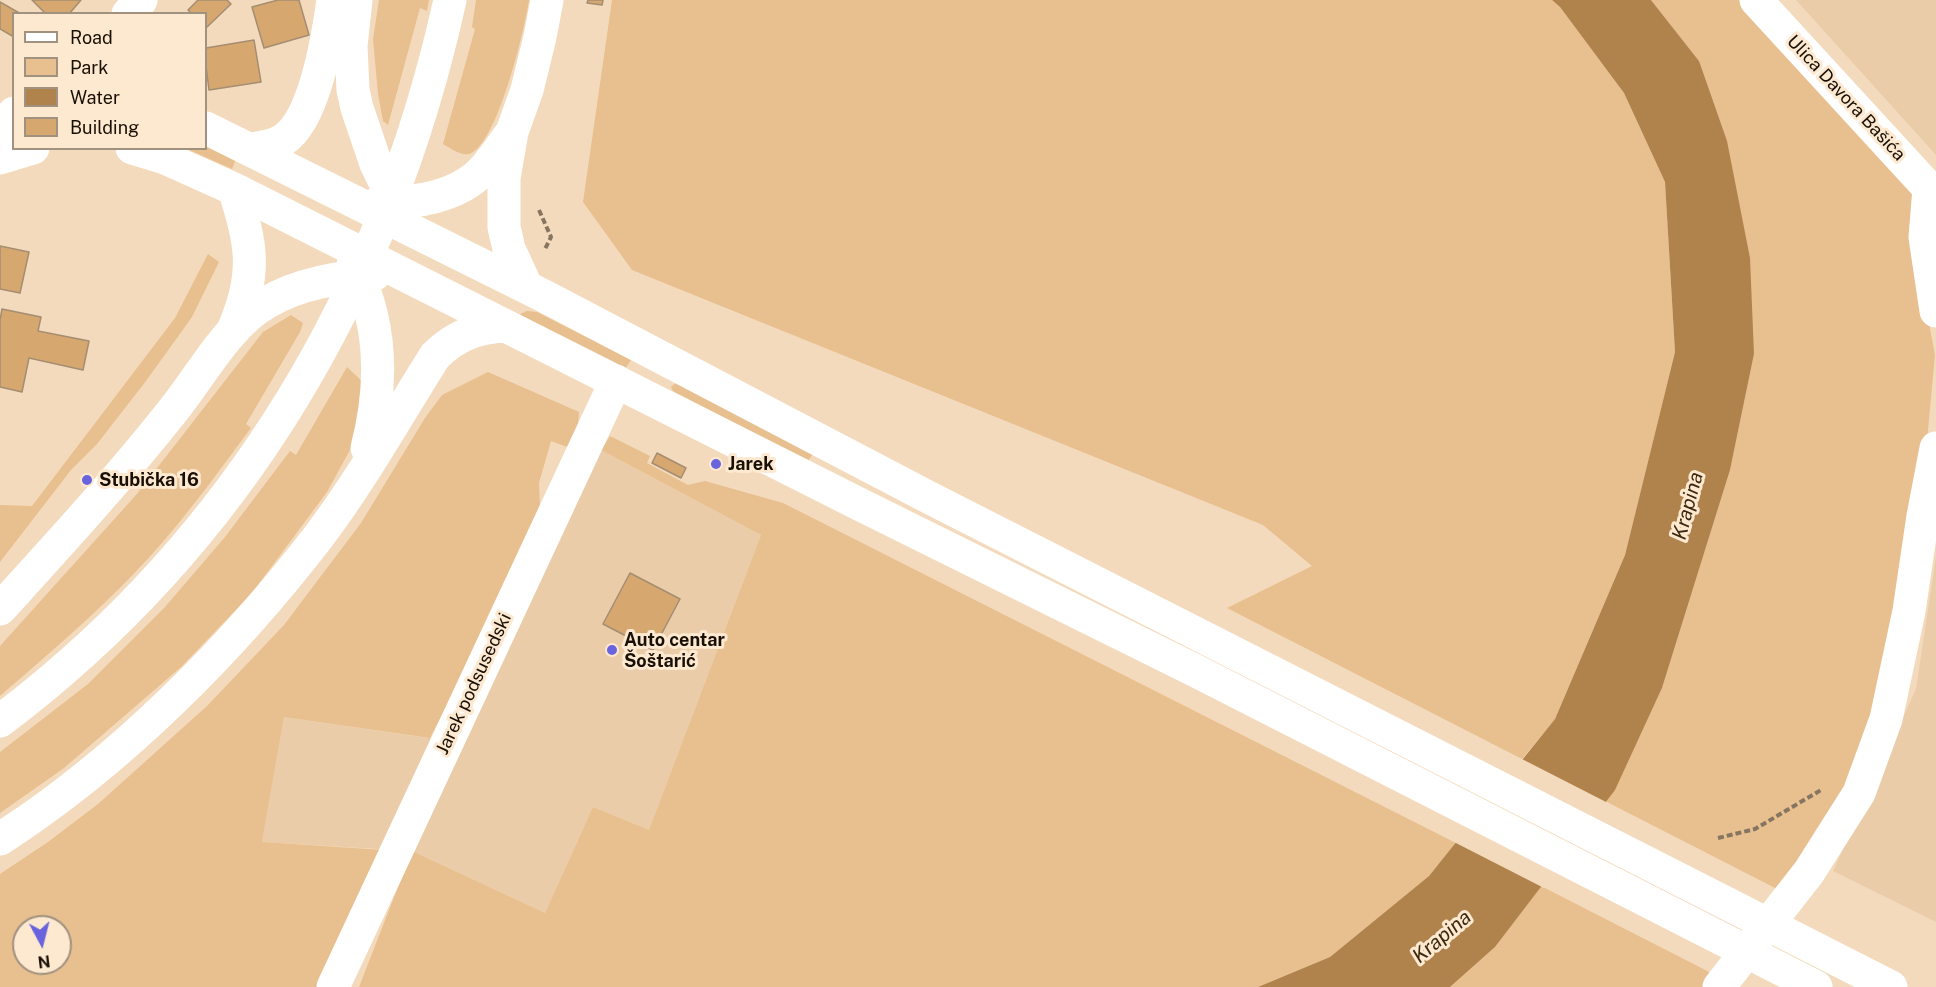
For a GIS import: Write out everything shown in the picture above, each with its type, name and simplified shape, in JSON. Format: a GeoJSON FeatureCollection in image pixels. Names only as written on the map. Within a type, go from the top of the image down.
{"type":"FeatureCollection","features":[{"type":"Feature","properties":{"kind":"main road"},"geometry":{"type":"LineString","coordinates":[[130,12],[141,0]]}},
{"type":"Feature","properties":{"kind":"main road"},"geometry":{"type":"LineString","coordinates":[[266,156],[271,146],[283,140],[296,128],[314,89],[333,0]]}},
{"type":"Feature","properties":{"kind":"main road"},"geometry":{"type":"LineString","coordinates":[[356,0],[351,46],[353,90],[376,164],[395,204],[414,230],[447,272],[499,322]]}},
{"type":"Feature","properties":{"kind":"main road"},"geometry":{"type":"LineString","coordinates":[[0,721],[39,692],[111,627],[165,572],[208,520],[271,433],[306,377],[326,342],[371,250],[416,129],[441,42],[450,0]]}},
{"type":"Feature","properties":{"kind":"main road"},"geometry":{"type":"LineString","coordinates":[[525,286],[509,249],[504,227],[504,178],[512,132],[527,90],[547,0]]}},
{"type":"Feature","properties":{"kind":"main road","name":"Ulica Davora Bašića"},"geometry":{"type":"LineString","coordinates":[[1756,0],[1932,192]]}},
{"type":"Feature","properties":{"kind":"main road"},"geometry":{"type":"LineString","coordinates":[[0,128],[12,115]]}},
{"type":"Feature","properties":{"kind":"main road"},"geometry":{"type":"LineString","coordinates":[[207,128],[525,286],[930,498],[1878,981]]}},
{"type":"Feature","properties":{"kind":"main road"},"geometry":{"type":"LineString","coordinates":[[234,189],[290,202],[316,204],[395,204],[440,195],[462,186],[483,171],[512,132]]}},
{"type":"Feature","properties":{"kind":"main road"},"geometry":{"type":"LineString","coordinates":[[0,158],[26,150]]}},
{"type":"Feature","properties":{"kind":"main road"},"geometry":{"type":"LineString","coordinates":[[139,150],[165,158],[234,189],[1196,671],[1816,987]]}},
{"type":"Feature","properties":{"kind":"main road"},"geometry":{"type":"LineString","coordinates":[[266,156],[303,186],[342,243],[358,275],[373,320],[379,362],[375,417],[361,473]]}},
{"type":"Feature","properties":{"kind":"main road"},"geometry":{"type":"LineString","coordinates":[[234,189],[244,220],[250,257],[245,302],[234,330]]}},
{"type":"Feature","properties":{"kind":"main road"},"geometry":{"type":"LineString","coordinates":[[1932,192],[1925,237],[1936,311]]}},
{"type":"Feature","properties":{"kind":"main road"},"geometry":{"type":"LineString","coordinates":[[0,609],[103,495],[172,412],[234,330],[265,303],[284,294],[334,278],[397,271],[447,272],[525,286]]}},
{"type":"Feature","properties":{"kind":"main road"},"geometry":{"type":"LineString","coordinates":[[0,839],[30,820],[140,732],[214,658],[266,600],[319,535],[435,356],[448,343],[462,334],[499,322]]}},
{"type":"Feature","properties":{"kind":"main road","name":"Jarek podsusedski"},"geometry":{"type":"LineString","coordinates":[[333,987],[616,381]]}},
{"type":"Feature","properties":{"kind":"main road"},"geometry":{"type":"LineString","coordinates":[[1719,987],[1809,872],[1859,793],[1886,719],[1909,611],[1936,448]]}},
{"type":"Feature","properties":{"kind":"path"},"geometry":{"type":"LineString","coordinates":[[539,203],[540,213],[551,237],[542,254]]}},
{"type":"Feature","properties":{"kind":"path"},"geometry":{"type":"LineString","coordinates":[[1718,838],[1755,829],[1822,789]]}},
{"type":"Feature","properties":{"kind":"shaded area"},"geometry":{"type":"Polygon","coordinates":[[[1796,0],[1936,0],[1936,155],[1796,0]]]}},
{"type":"Feature","properties":{"kind":"shaded area","name":"Auto centar Šoštarić"},"geometry":{"type":"Polygon","coordinates":[[[601,450],[761,535],[649,830],[593,807],[545,913],[412,851],[262,842],[284,717],[462,743],[601,450]]]}},
{"type":"Feature","properties":{"kind":"shaded area"},"geometry":{"type":"Polygon","coordinates":[[[1936,556],[1936,922],[1833,871],[1916,689],[1936,556]]]}},
{"type":"Feature","properties":{"kind":"green space"},"geometry":{"type":"Polygon","coordinates":[[[379,0],[429,0],[427,11],[420,8],[388,125],[383,121],[378,94],[373,39],[379,0]]]}},
{"type":"Feature","properties":{"kind":"green space"},"geometry":{"type":"Polygon","coordinates":[[[476,0],[529,0],[516,59],[490,130],[479,146],[469,154],[463,154],[443,144],[475,29],[472,27],[476,0]]]}},
{"type":"Feature","properties":{"kind":"green space"},"geometry":{"type":"Polygon","coordinates":[[[612,0],[1552,0],[1560,7],[1624,93],[1665,182],[1675,352],[1625,555],[1555,719],[1522,759],[1227,608],[1312,566],[1263,525],[632,270],[583,202],[612,0]]]}},
{"type":"Feature","properties":{"kind":"green space"},"geometry":{"type":"Polygon","coordinates":[[[1651,0],[1739,0],[1913,190],[1918,265],[1935,355],[1925,462],[1873,714],[1850,783],[1781,891],[1605,801],[1615,789],[1662,688],[1730,470],[1754,354],[1699,61],[1651,0]]]}},
{"type":"Feature","properties":{"kind":"green space"},"geometry":{"type":"Polygon","coordinates":[[[207,145],[236,159],[232,169],[189,150],[207,150],[207,145]]]}},
{"type":"Feature","properties":{"kind":"green space"},"geometry":{"type":"Polygon","coordinates":[[[208,254],[219,262],[192,317],[97,444],[71,470],[0,562],[0,505],[32,506],[175,318],[208,254]]]}},
{"type":"Feature","properties":{"kind":"green space"},"geometry":{"type":"Polygon","coordinates":[[[527,311],[537,312],[631,360],[625,369],[520,314],[527,311]]]}},
{"type":"Feature","properties":{"kind":"green space"},"geometry":{"type":"Polygon","coordinates":[[[291,315],[303,323],[300,332],[246,424],[251,428],[200,497],[128,580],[0,696],[0,646],[136,495],[263,332],[291,315]]]}},
{"type":"Feature","properties":{"kind":"green space"},"geometry":{"type":"Polygon","coordinates":[[[347,367],[367,386],[356,439],[327,492],[252,593],[181,667],[64,768],[0,813],[0,752],[88,684],[165,607],[225,537],[290,451],[296,455],[347,367]]]}},
{"type":"Feature","properties":{"kind":"green space"},"geometry":{"type":"Polygon","coordinates":[[[488,372],[579,412],[577,438],[570,448],[551,441],[539,483],[540,508],[488,626],[430,738],[284,717],[262,842],[383,850],[317,987],[0,987],[0,874],[48,842],[98,804],[207,706],[284,625],[361,523],[425,418],[442,395],[488,372]]]}},
{"type":"Feature","properties":{"kind":"green space"},"geometry":{"type":"Polygon","coordinates":[[[677,382],[813,454],[808,461],[673,391],[671,387],[677,382]]]}},
{"type":"Feature","properties":{"kind":"green space"},"geometry":{"type":"Polygon","coordinates":[[[610,436],[650,456],[647,463],[688,485],[705,481],[783,503],[1456,843],[1429,876],[1330,957],[1258,987],[359,987],[412,851],[545,913],[593,807],[649,830],[761,535],[601,450],[610,436]]]}},
{"type":"Feature","properties":{"kind":"green space"},"geometry":{"type":"Polygon","coordinates":[[[1541,886],[1719,977],[1709,987],[1450,987],[1495,947],[1541,886]]]}},
{"type":"Feature","properties":{"kind":"water","name":"Krapina"},"geometry":{"type":"Polygon","coordinates":[[[1552,0],[1651,0],[1699,61],[1727,141],[1750,258],[1754,354],[1730,470],[1662,688],[1615,790],[1495,947],[1450,987],[1258,987],[1330,957],[1429,876],[1555,719],[1625,555],[1675,352],[1665,182],[1624,93],[1560,7],[1552,0]]]}},
{"type":"Feature","properties":{"kind":"pier"},"geometry":{"type":"Polygon","coordinates":[[[1520,758],[1608,803],[1544,888],[1454,842],[1520,758]]]}},
{"type":"Feature","properties":{"kind":"building"},"geometry":{"type":"Polygon","coordinates":[[[32,0],[81,0],[71,12],[44,12],[32,0]]]}},
{"type":"Feature","properties":{"kind":"building"},"geometry":{"type":"Polygon","coordinates":[[[198,0],[227,0],[231,4],[207,27],[207,12],[188,10],[198,0]]]}},
{"type":"Feature","properties":{"kind":"building"},"geometry":{"type":"Polygon","coordinates":[[[278,0],[299,0],[309,35],[264,48],[252,7],[278,0]]]}},
{"type":"Feature","properties":{"kind":"building"},"geometry":{"type":"Polygon","coordinates":[[[588,0],[603,0],[602,5],[587,3],[588,0]]]}},
{"type":"Feature","properties":{"kind":"building"},"geometry":{"type":"Polygon","coordinates":[[[0,2],[18,12],[12,12],[12,36],[0,29],[0,2]]]}},
{"type":"Feature","properties":{"kind":"building"},"geometry":{"type":"Polygon","coordinates":[[[254,40],[261,82],[209,90],[207,48],[254,40]]]}},
{"type":"Feature","properties":{"kind":"building"},"geometry":{"type":"Polygon","coordinates":[[[0,246],[29,252],[20,293],[0,289],[0,246]]]}},
{"type":"Feature","properties":{"kind":"building"},"geometry":{"type":"Polygon","coordinates":[[[2,309],[41,317],[38,331],[89,341],[83,370],[29,358],[22,392],[0,387],[2,309]]]}},
{"type":"Feature","properties":{"kind":"building"},"geometry":{"type":"Polygon","coordinates":[[[657,453],[686,468],[681,478],[652,463],[657,453]]]}},
{"type":"Feature","properties":{"kind":"building"},"geometry":{"type":"Polygon","coordinates":[[[630,573],[680,599],[653,650],[603,624],[630,573]]]}},
{"type":"Feature","properties":{"kind":"place","name":"Jarek"},"geometry":{"type":"Point","coordinates":[716,464]}},
{"type":"Feature","properties":{"kind":"place","name":"Stubička 16"},"geometry":{"type":"Point","coordinates":[87,480]}},
{"type":"Feature","properties":{"kind":"place","name":"Auto centar Šoštarić"},"geometry":{"type":"Point","coordinates":[612,650]}}]}
